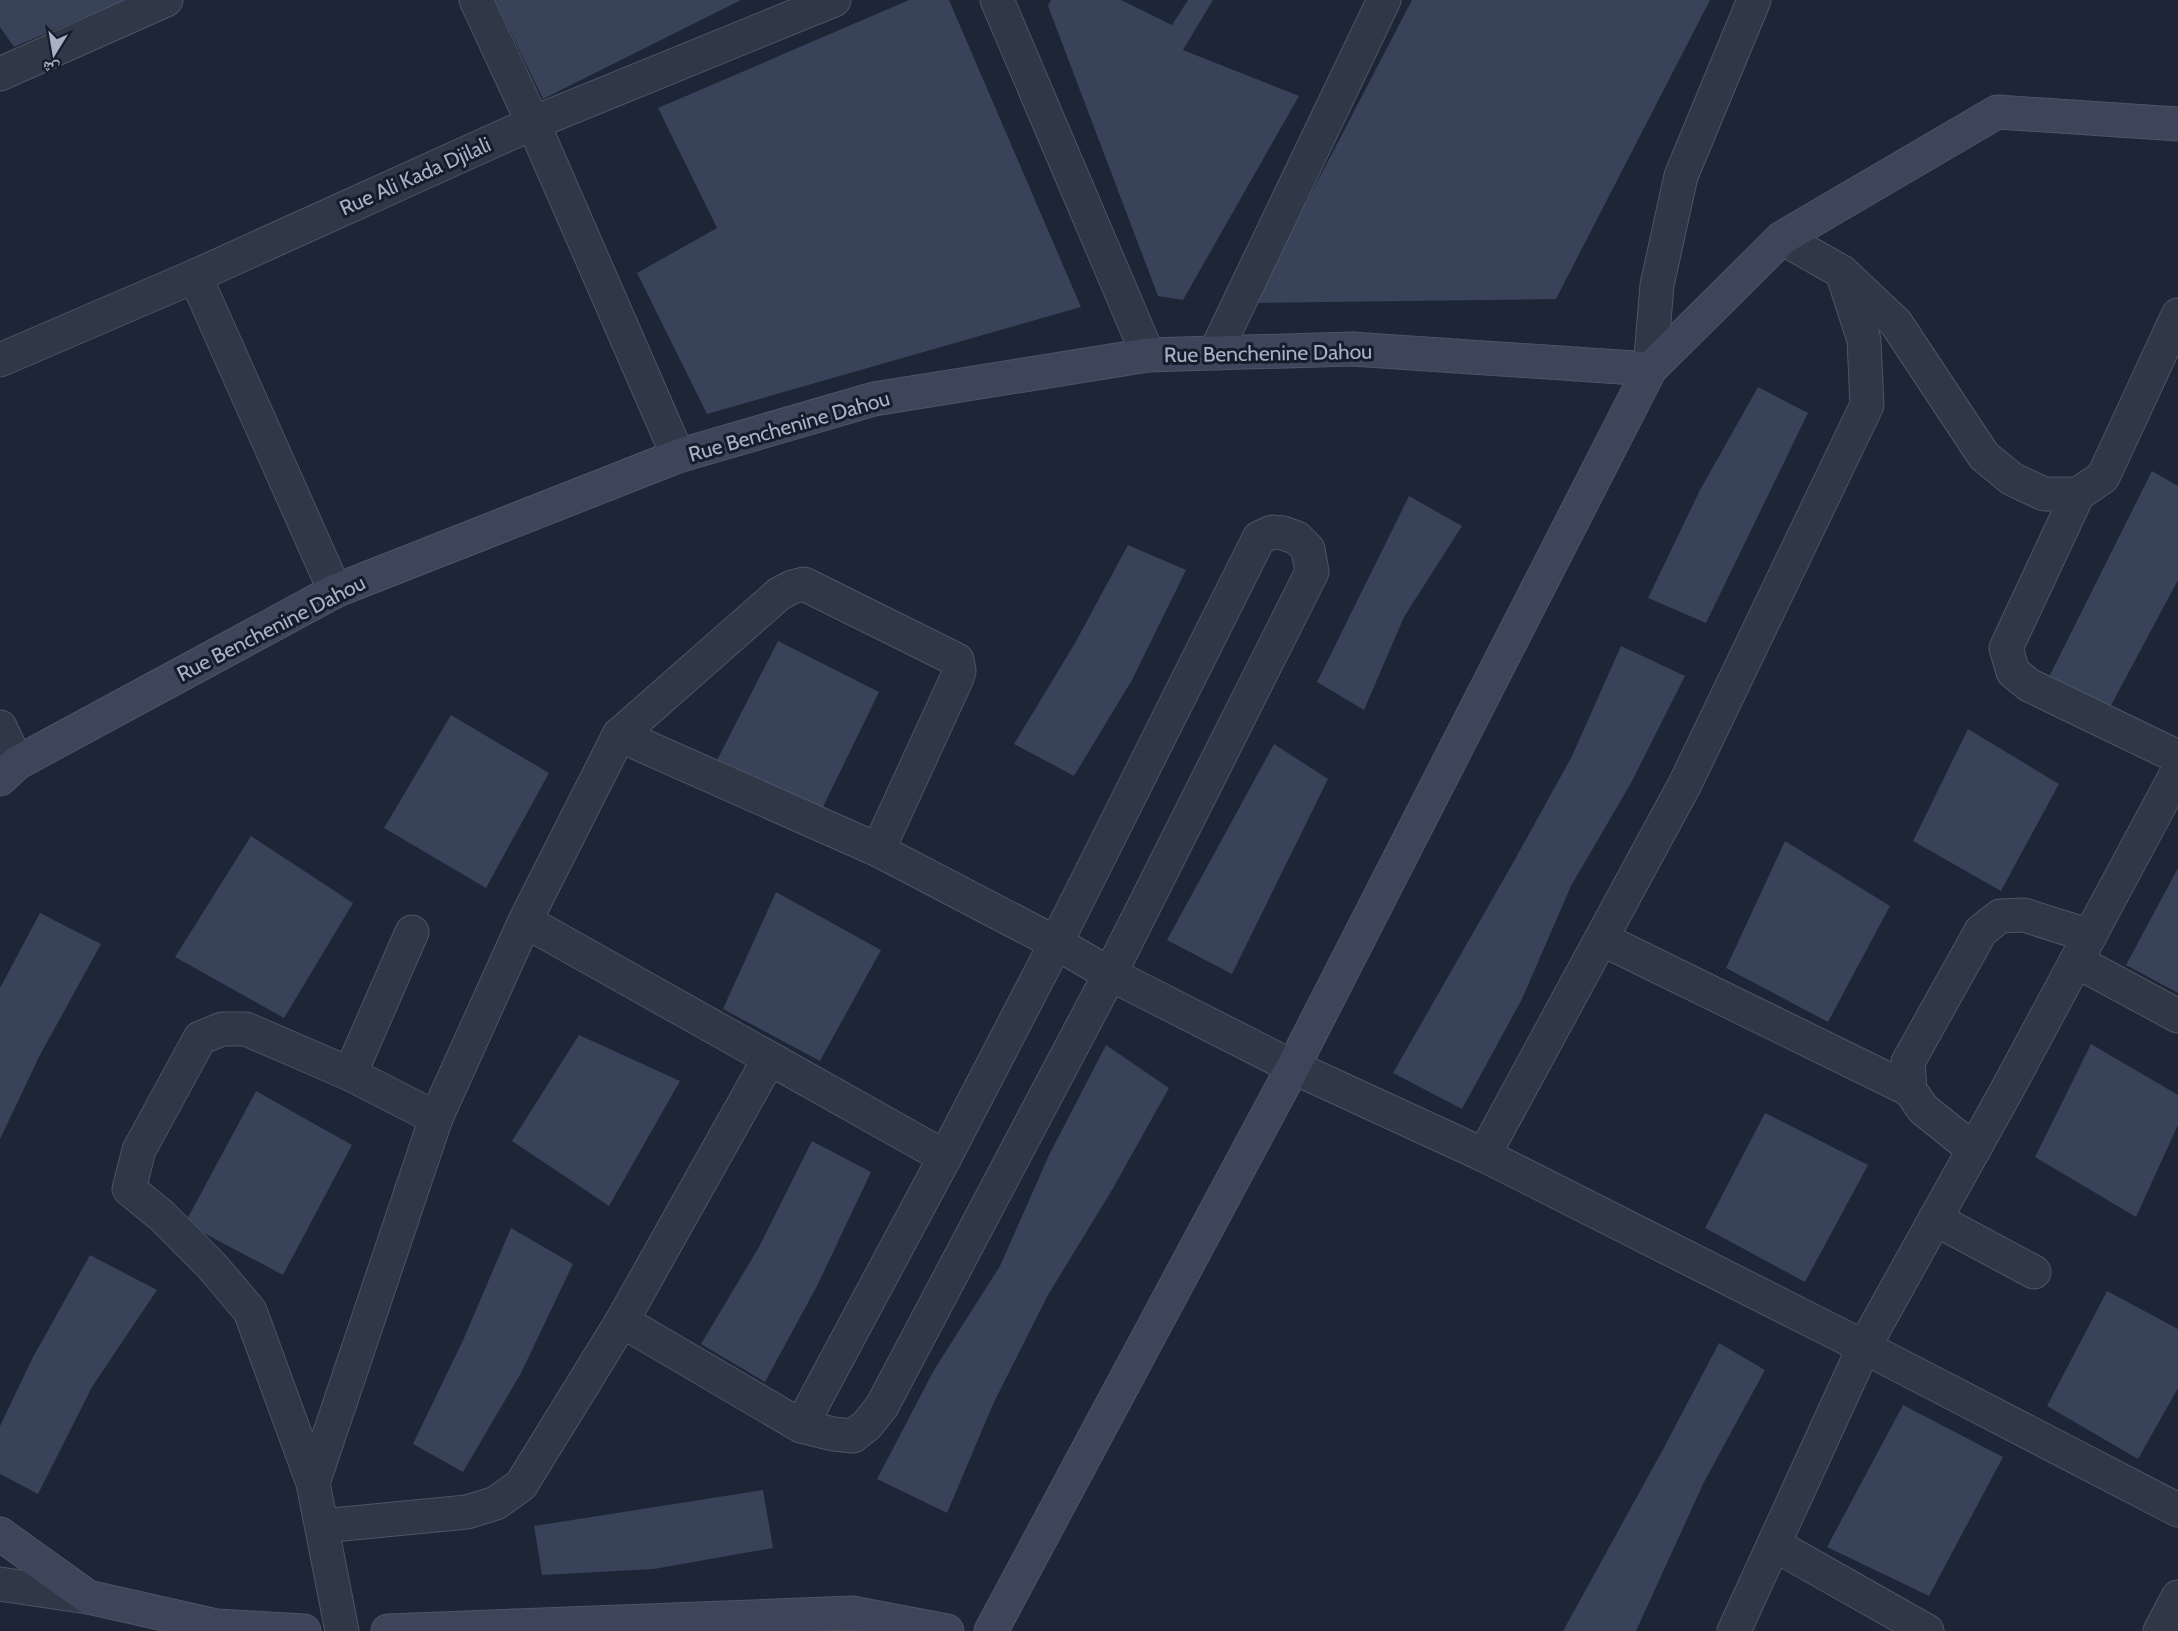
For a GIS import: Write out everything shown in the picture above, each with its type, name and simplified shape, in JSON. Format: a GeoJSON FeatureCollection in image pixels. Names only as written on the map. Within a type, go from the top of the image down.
{"type":"FeatureCollection","features":[{"type":"Feature","properties":{"kind":"street"},"geometry":{"type":"LineString","coordinates":[[0,74],[166,0]]}},
{"type":"Feature","properties":{"kind":"street"},"geometry":{"type":"LineString","coordinates":[[476,0],[533,123],[678,456]]}},
{"type":"Feature","properties":{"kind":"street","name":"Rue Ali Kada Djilali"},"geometry":{"type":"LineString","coordinates":[[0,360],[195,276],[533,123],[834,0]]}},
{"type":"Feature","properties":{"kind":"street"},"geometry":{"type":"LineString","coordinates":[[998,0],[1148,355]]}},
{"type":"Feature","properties":{"kind":"street"},"geometry":{"type":"LineString","coordinates":[[1215,353],[1384,0]]}},
{"type":"Feature","properties":{"kind":"street"},"geometry":{"type":"LineString","coordinates":[[1650,369],[1657,285],[1681,176],[1754,0]]}},
{"type":"Feature","properties":{"kind":"street"},"geometry":{"type":"LineString","coordinates":[[991,1631],[1293,1067],[1650,369],[1782,238],[1997,112],[2178,124]]}},
{"type":"Feature","properties":{"kind":"street"},"geometry":{"type":"LineString","coordinates":[[1782,238],[1842,272],[1896,323],[1984,456],[2012,479],[2044,494],[2078,494]]}},
{"type":"Feature","properties":{"kind":"street"},"geometry":{"type":"LineString","coordinates":[[1484,1155],[1685,784],[1867,405],[1864,340],[1842,272]]}},
{"type":"Feature","properties":{"kind":"street"},"geometry":{"type":"LineString","coordinates":[[195,276],[335,591]]}},
{"type":"Feature","properties":{"kind":"street"},"geometry":{"type":"LineString","coordinates":[[2178,315],[2103,477],[2078,494],[2006,648],[2013,672],[2029,685],[2178,757]]}},
{"type":"Feature","properties":{"kind":"street","name":"Rue Benchenine Dahou"},"geometry":{"type":"LineString","coordinates":[[8,771],[335,591],[678,456],[874,399],[1148,355],[1352,349],[1650,369]]}},
{"type":"Feature","properties":{"kind":"street"},"geometry":{"type":"LineString","coordinates":[[622,1321],[801,1426],[833,1434],[853,1436],[867,1425],[882,1406],[1110,975],[1312,572],[1308,549],[1297,538],[1272,532],[1258,538],[1056,944],[801,1426]]}},
{"type":"Feature","properties":{"kind":"street"},"geometry":{"type":"LineString","coordinates":[[313,1483],[436,1118],[525,921],[619,735],[779,594],[792,587],[804,584],[957,660],[959,670],[957,678],[878,850]]}},
{"type":"Feature","properties":{"kind":"street"},"geometry":{"type":"LineString","coordinates":[[0,727],[8,771]]}},
{"type":"Feature","properties":{"kind":"street"},"geometry":{"type":"LineString","coordinates":[[619,735],[878,850],[1110,975],[1293,1067],[1484,1155],[1864,1347],[2178,1510]]}},
{"type":"Feature","properties":{"kind":"street"},"geometry":{"type":"LineString","coordinates":[[1734,1631],[1864,1347],[1974,1150],[2178,771]]}},
{"type":"Feature","properties":{"kind":"street"},"geometry":{"type":"LineString","coordinates":[[1910,1090],[1908,1062],[1981,931],[2000,916],[2024,915],[2083,949],[2178,1016]]}},
{"type":"Feature","properties":{"kind":"street"},"geometry":{"type":"LineString","coordinates":[[525,921],[945,1157]]}},
{"type":"Feature","properties":{"kind":"street"},"geometry":{"type":"LineString","coordinates":[[350,1074],[412,932]]}},
{"type":"Feature","properties":{"kind":"street"},"geometry":{"type":"LineString","coordinates":[[1602,939],[1910,1090],[1923,1109],[1974,1150]]}},
{"type":"Feature","properties":{"kind":"street"},"geometry":{"type":"LineString","coordinates":[[342,1631],[313,1483],[250,1311],[211,1265],[162,1216],[129,1188],[139,1150],[200,1038],[222,1029],[246,1029],[350,1074],[436,1118]]}},
{"type":"Feature","properties":{"kind":"street"},"geometry":{"type":"LineString","coordinates":[[322,1526],[466,1512],[496,1503],[521,1485],[622,1321],[769,1059]]}},
{"type":"Feature","properties":{"kind":"street"},"geometry":{"type":"LineString","coordinates":[[1935,1219],[2034,1272]]}},
{"type":"Feature","properties":{"kind":"street"},"geometry":{"type":"LineString","coordinates":[[0,1534],[88,1597]]}},
{"type":"Feature","properties":{"kind":"street"},"geometry":{"type":"LineString","coordinates":[[1775,1545],[1927,1631]]}},
{"type":"Feature","properties":{"kind":"street"},"geometry":{"type":"LineString","coordinates":[[0,1584],[88,1597],[217,1626],[304,1631]]}},
{"type":"Feature","properties":{"kind":"street"},"geometry":{"type":"LineString","coordinates":[[2160,1631],[2178,1597]]}},
{"type":"Feature","properties":{"kind":"street"},"geometry":{"type":"LineString","coordinates":[[388,1631],[852,1612],[947,1631]]}},
{"type":"Feature","properties":{"kind":"building"},"geometry":{"type":"Polygon","coordinates":[[[0,0],[125,0],[14,47],[0,27],[0,0]]]}},
{"type":"Feature","properties":{"kind":"building"},"geometry":{"type":"Polygon","coordinates":[[[495,0],[741,0],[543,99],[495,0]]]}},
{"type":"Feature","properties":{"kind":"building"},"geometry":{"type":"Polygon","coordinates":[[[909,0],[949,0],[1081,307],[707,414],[637,273],[717,228],[658,108],[909,0]]]}},
{"type":"Feature","properties":{"kind":"building"},"geometry":{"type":"Polygon","coordinates":[[[1051,0],[1121,0],[1172,25],[1188,0],[1213,0],[1183,50],[1299,96],[1183,300],[1158,296],[1048,6],[1051,0]]]}},
{"type":"Feature","properties":{"kind":"building"},"geometry":{"type":"Polygon","coordinates":[[[1412,0],[1710,0],[1556,299],[1254,303],[1412,0]]]}},
{"type":"Feature","properties":{"kind":"building"},"geometry":{"type":"Polygon","coordinates":[[[1758,387],[1808,413],[1706,623],[1648,598],[1700,490],[1758,387]]]}},
{"type":"Feature","properties":{"kind":"building"},"geometry":{"type":"Polygon","coordinates":[[[2152,471],[2178,486],[2178,580],[2108,711],[2047,681],[2152,471]]]}},
{"type":"Feature","properties":{"kind":"building"},"geometry":{"type":"Polygon","coordinates":[[[1409,496],[1462,526],[1404,617],[1364,710],[1317,682],[1409,496]]]}},
{"type":"Feature","properties":{"kind":"building"},"geometry":{"type":"Polygon","coordinates":[[[1128,545],[1186,570],[1132,680],[1074,776],[1014,744],[1075,643],[1128,545]]]}},
{"type":"Feature","properties":{"kind":"building"},"geometry":{"type":"Polygon","coordinates":[[[778,641],[879,692],[821,811],[715,764],[778,641]]]}},
{"type":"Feature","properties":{"kind":"building"},"geometry":{"type":"Polygon","coordinates":[[[1621,646],[1685,676],[1631,783],[1571,886],[1522,999],[1462,1109],[1393,1073],[1572,756],[1621,646]]]}},
{"type":"Feature","properties":{"kind":"building"},"geometry":{"type":"Polygon","coordinates":[[[451,715],[549,773],[486,888],[384,828],[451,715]]]}},
{"type":"Feature","properties":{"kind":"building"},"geometry":{"type":"Polygon","coordinates":[[[1968,729],[2059,784],[2001,891],[1913,841],[1968,729]]]}},
{"type":"Feature","properties":{"kind":"building"},"geometry":{"type":"Polygon","coordinates":[[[1274,744],[1328,779],[1232,974],[1167,940],[1274,744]]]}},
{"type":"Feature","properties":{"kind":"building"},"geometry":{"type":"Polygon","coordinates":[[[251,836],[353,903],[284,1018],[175,957],[251,836]]]}},
{"type":"Feature","properties":{"kind":"building"},"geometry":{"type":"Polygon","coordinates":[[[1785,841],[1890,906],[1828,1022],[1726,968],[1785,841]]]}},
{"type":"Feature","properties":{"kind":"building"},"geometry":{"type":"Polygon","coordinates":[[[2178,868],[2178,993],[2126,965],[2178,868]]]}},
{"type":"Feature","properties":{"kind":"building"},"geometry":{"type":"Polygon","coordinates":[[[776,892],[881,950],[820,1061],[723,1009],[776,892]]]}},
{"type":"Feature","properties":{"kind":"building"},"geometry":{"type":"Polygon","coordinates":[[[40,913],[101,944],[40,1055],[0,1139],[0,988],[40,913]]]}},
{"type":"Feature","properties":{"kind":"building"},"geometry":{"type":"Polygon","coordinates":[[[579,1035],[680,1081],[609,1206],[512,1141],[579,1035]]]}},
{"type":"Feature","properties":{"kind":"building"},"geometry":{"type":"Polygon","coordinates":[[[2091,1044],[2178,1095],[2178,1125],[2136,1217],[2035,1157],[2091,1044]]]}},
{"type":"Feature","properties":{"kind":"building"},"geometry":{"type":"Polygon","coordinates":[[[1106,1045],[1169,1088],[1112,1190],[1048,1295],[994,1402],[947,1513],[877,1479],[934,1370],[1000,1266],[1049,1155],[1106,1045]]]}},
{"type":"Feature","properties":{"kind":"building"},"geometry":{"type":"Polygon","coordinates":[[[256,1091],[352,1145],[283,1275],[185,1223],[256,1091]]]}},
{"type":"Feature","properties":{"kind":"building"},"geometry":{"type":"Polygon","coordinates":[[[1765,1113],[1868,1165],[1805,1282],[1705,1228],[1765,1113]]]}},
{"type":"Feature","properties":{"kind":"building"},"geometry":{"type":"Polygon","coordinates":[[[812,1141],[871,1172],[818,1284],[765,1382],[701,1344],[759,1247],[812,1141]]]}},
{"type":"Feature","properties":{"kind":"building"},"geometry":{"type":"Polygon","coordinates":[[[511,1228],[573,1264],[521,1373],[463,1472],[413,1444],[464,1338],[511,1228]]]}},
{"type":"Feature","properties":{"kind":"building"},"geometry":{"type":"Polygon","coordinates":[[[90,1255],[157,1290],[92,1387],[38,1494],[0,1474],[0,1426],[32,1359],[90,1255]]]}},
{"type":"Feature","properties":{"kind":"building"},"geometry":{"type":"Polygon","coordinates":[[[2107,1291],[2178,1329],[2178,1388],[2138,1459],[2047,1406],[2107,1291]]]}},
{"type":"Feature","properties":{"kind":"building"},"geometry":{"type":"Polygon","coordinates":[[[1719,1343],[1765,1370],[1704,1482],[1636,1631],[1563,1631],[1661,1453],[1719,1343]]]}},
{"type":"Feature","properties":{"kind":"building"},"geometry":{"type":"Polygon","coordinates":[[[1903,1405],[2003,1457],[1929,1596],[1827,1547],[1903,1405]]]}},
{"type":"Feature","properties":{"kind":"building"},"geometry":{"type":"Polygon","coordinates":[[[763,1490],[773,1548],[654,1569],[542,1575],[534,1526],[763,1490]]]}}]}
